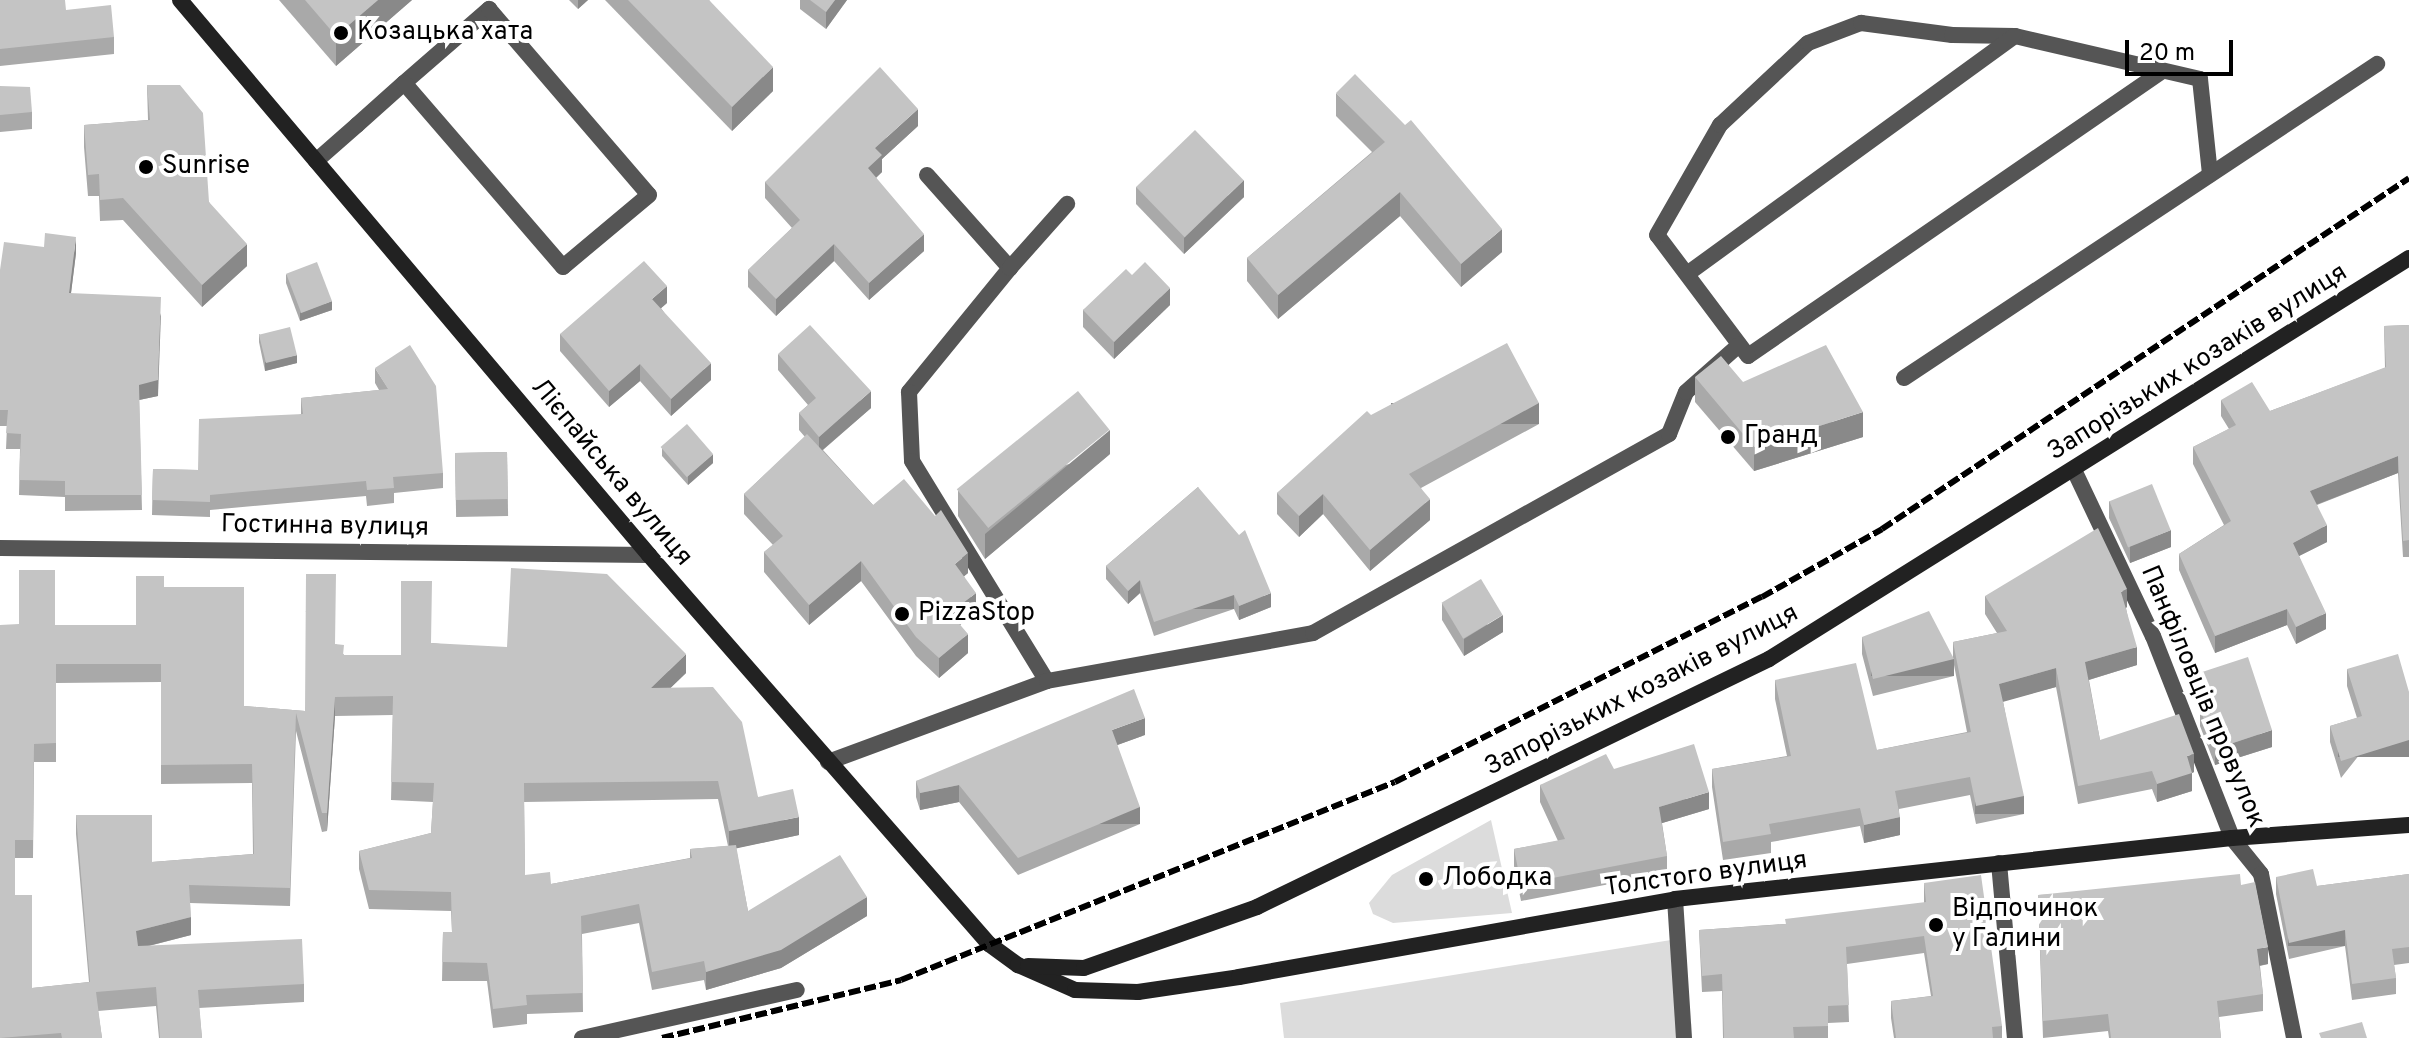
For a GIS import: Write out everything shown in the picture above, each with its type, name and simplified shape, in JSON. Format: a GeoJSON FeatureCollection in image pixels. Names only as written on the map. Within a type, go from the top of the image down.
{"type":"FeatureCollection","features":[{"type":"Feature","properties":{"kind":"main road","name":"Лієпайська вулиця"},"geometry":{"type":"LineString","coordinates":[[180,0],[828,762],[989,944],[1018,965]]}},
{"type":"Feature","properties":{"kind":"main road","name":"Запорізьких козаків вулиця"},"geometry":{"type":"LineString","coordinates":[[1018,965],[1084,968],[1257,907],[1769,659],[2409,258]]}},
{"type":"Feature","properties":{"kind":"main road","name":"Толстого вулиця"},"geometry":{"type":"LineString","coordinates":[[1018,965],[1075,990],[1138,992],[1675,899],[2232,838],[2409,825]]}},
{"type":"Feature","properties":{"kind":"street"},"geometry":{"type":"LineString","coordinates":[[316,161],[404,83],[489,9],[649,195],[563,267],[404,83]]}},
{"type":"Feature","properties":{"kind":"street"},"geometry":{"type":"LineString","coordinates":[[2161,72],[1748,356],[1657,235],[1720,125],[1808,43],[1861,23],[1952,35],[2015,36],[2200,79],[2210,174]]}},
{"type":"Feature","properties":{"kind":"street"},"geometry":{"type":"LineString","coordinates":[[1687,274],[2015,36]]}},
{"type":"Feature","properties":{"kind":"street"},"geometry":{"type":"LineString","coordinates":[[1904,378],[2377,64]]}},
{"type":"Feature","properties":{"kind":"street"},"geometry":{"type":"LineString","coordinates":[[927,175],[1010,268]]}},
{"type":"Feature","properties":{"kind":"street"},"geometry":{"type":"LineString","coordinates":[[1047,681],[912,461],[909,392],[1010,268],[1067,204]]}},
{"type":"Feature","properties":{"kind":"street"},"geometry":{"type":"LineString","coordinates":[[828,762],[1047,681],[1313,633],[1669,434],[1686,392],[1739,345]]}},
{"type":"Feature","properties":{"kind":"street","name":"Панфіловців провулок"},"geometry":{"type":"LineString","coordinates":[[2074,470],[2153,636],[2232,838],[2261,874],[2294,1038]]}},
{"type":"Feature","properties":{"kind":"street","name":"Гостинна вулиця"},"geometry":{"type":"LineString","coordinates":[[0,548],[649,555]]}},
{"type":"Feature","properties":{"kind":"street"},"geometry":{"type":"LineString","coordinates":[[1999,863],[2015,1038]]}},
{"type":"Feature","properties":{"kind":"street"},"geometry":{"type":"LineString","coordinates":[[1675,899],[1684,1038]]}},
{"type":"Feature","properties":{"kind":"street"},"geometry":{"type":"LineString","coordinates":[[582,1038],[797,990]]}},
{"type":"Feature","properties":{"kind":"shaded area"},"geometry":{"type":"Polygon","coordinates":[[[1491,820],[1512,913],[1393,923],[1373,914],[1369,903],[1392,875],[1491,820]]]}},
{"type":"Feature","properties":{"kind":"shaded area"},"geometry":{"type":"Polygon","coordinates":[[[1671,940],[1677,1038],[1284,1038],[1280,1003],[1671,940]]]}},
{"type":"Feature","properties":{"kind":"building"},"geometry":{"type":"Polygon","coordinates":[[[0,0],[65,0],[66,10],[111,5],[114,37],[0,49],[0,0]]]}},
{"type":"Feature","properties":{"kind":"building"},"geometry":{"type":"Polygon","coordinates":[[[305,0],[378,0],[336,36],[305,0]]]}},
{"type":"Feature","properties":{"kind":"building"},"geometry":{"type":"Polygon","coordinates":[[[628,0],[709,0],[773,67],[732,107],[628,0]]]}},
{"type":"Feature","properties":{"kind":"building"},"geometry":{"type":"Polygon","coordinates":[[[810,0],[835,0],[826,12],[810,0]]]}},
{"type":"Feature","properties":{"kind":"building"},"geometry":{"type":"Polygon","coordinates":[[[880,67],[918,109],[875,148],[882,155],[868,168],[924,234],[869,283],[834,244],[776,299],[748,270],[800,220],[765,182],[880,67]]]}},
{"type":"Feature","properties":{"kind":"building"},"geometry":{"type":"Polygon","coordinates":[[[1355,74],[1405,125],[1411,120],[1502,229],[1461,264],[1400,192],[1278,295],[1247,258],[1385,142],[1336,93],[1355,74]]]}},
{"type":"Feature","properties":{"kind":"building"},"geometry":{"type":"Polygon","coordinates":[[[147,85],[180,85],[203,113],[209,202],[247,244],[202,285],[123,198],[100,200],[99,174],[88,175],[84,125],[150,120],[147,85]]]}},
{"type":"Feature","properties":{"kind":"building"},"geometry":{"type":"Polygon","coordinates":[[[0,86],[30,87],[32,112],[0,115],[0,86]]]}},
{"type":"Feature","properties":{"kind":"building"},"geometry":{"type":"Polygon","coordinates":[[[1195,130],[1244,180],[1185,237],[1136,187],[1195,130]]]}},
{"type":"Feature","properties":{"kind":"building"},"geometry":{"type":"Polygon","coordinates":[[[45,233],[76,237],[69,293],[161,297],[158,380],[139,385],[142,495],[65,495],[65,481],[19,480],[21,434],[6,433],[8,410],[0,410],[0,270],[4,242],[44,247],[45,233]]]}},
{"type":"Feature","properties":{"kind":"building"},"geometry":{"type":"Polygon","coordinates":[[[644,261],[667,286],[652,299],[711,363],[671,399],[640,364],[609,391],[560,334],[644,261]]]}},
{"type":"Feature","properties":{"kind":"building"},"geometry":{"type":"Polygon","coordinates":[[[317,262],[332,301],[301,313],[286,274],[317,262]]]}},
{"type":"Feature","properties":{"kind":"building"},"geometry":{"type":"Polygon","coordinates":[[[1145,262],[1170,288],[1114,342],[1083,310],[1126,269],[1132,275],[1145,262]]]}},
{"type":"Feature","properties":{"kind":"building"},"geometry":{"type":"Polygon","coordinates":[[[810,325],[871,391],[819,437],[799,413],[816,398],[778,354],[810,325]]]}},
{"type":"Feature","properties":{"kind":"building"},"geometry":{"type":"Polygon","coordinates":[[[2409,325],[2409,540],[2403,541],[2398,456],[2310,491],[2327,525],[2293,543],[2326,613],[2296,627],[2287,609],[2215,636],[2179,554],[2231,521],[2193,447],[2236,425],[2221,400],[2252,382],[2270,411],[2386,367],[2384,326],[2409,325]]]}},
{"type":"Feature","properties":{"kind":"building"},"geometry":{"type":"Polygon","coordinates":[[[290,327],[297,355],[266,363],[259,335],[290,327]]]}},
{"type":"Feature","properties":{"kind":"building"},"geometry":{"type":"Polygon","coordinates":[[[1507,343],[1539,403],[1409,474],[1430,499],[1370,550],[1323,494],[1299,516],[1277,493],[1367,411],[1371,415],[1507,343]]]}},
{"type":"Feature","properties":{"kind":"building"},"geometry":{"type":"Polygon","coordinates":[[[410,345],[436,386],[443,473],[393,477],[394,488],[367,490],[366,481],[210,495],[210,502],[152,500],[153,469],[198,470],[199,419],[303,414],[301,398],[388,389],[375,368],[410,345]]]}},
{"type":"Feature","properties":{"kind":"building"},"geometry":{"type":"Polygon","coordinates":[[[1826,345],[1863,412],[1754,447],[1695,377],[1721,356],[1743,382],[1826,345]]]}},
{"type":"Feature","properties":{"kind":"building"},"geometry":{"type":"Polygon","coordinates":[[[1078,391],[1109,430],[988,528],[957,489],[1078,391]]]}},
{"type":"Feature","properties":{"kind":"building"},"geometry":{"type":"Polygon","coordinates":[[[687,424],[713,454],[687,477],[661,447],[687,424]]]}},
{"type":"Feature","properties":{"kind":"building"},"geometry":{"type":"Polygon","coordinates":[[[807,434],[873,505],[904,479],[935,516],[941,510],[968,553],[955,564],[976,593],[950,613],[968,634],[939,658],[916,637],[861,561],[809,605],[764,552],[783,536],[744,494],[807,434]]]}},
{"type":"Feature","properties":{"kind":"building"},"geometry":{"type":"Polygon","coordinates":[[[507,452],[508,499],[456,500],[455,453],[507,452]]]}},
{"type":"Feature","properties":{"kind":"building"},"geometry":{"type":"Polygon","coordinates":[[[2152,484],[2171,530],[2128,548],[2109,501],[2152,484]]]}},
{"type":"Feature","properties":{"kind":"building"},"geometry":{"type":"Polygon","coordinates":[[[1198,487],[1239,535],[1245,530],[1271,593],[1239,606],[1234,595],[1154,622],[1140,580],[1128,591],[1106,566],[1198,487]]]}},
{"type":"Feature","properties":{"kind":"building"},"geometry":{"type":"Polygon","coordinates":[[[2098,528],[2127,589],[2121,592],[2137,647],[2085,662],[2100,740],[2179,714],[2194,754],[2187,756],[2192,773],[2157,784],[2152,771],[2078,786],[2056,668],[1999,684],[2024,796],[1976,806],[1970,777],[1895,791],[1900,817],[1864,825],[1860,808],[1769,824],[1771,834],[1723,842],[1712,769],[1791,756],[1775,680],[1856,663],[1877,750],[1971,732],[1953,642],[2007,631],[1985,596],[2098,528]]]}},
{"type":"Feature","properties":{"kind":"building"},"geometry":{"type":"Polygon","coordinates":[[[511,568],[607,574],[686,654],[651,688],[713,687],[742,722],[758,797],[793,789],[799,817],[729,831],[718,781],[524,783],[525,875],[550,872],[551,884],[692,858],[690,849],[736,845],[748,911],[840,855],[867,897],[781,950],[706,972],[704,961],[652,972],[639,904],[581,916],[583,993],[526,995],[527,1005],[493,1009],[487,963],[442,962],[443,932],[452,932],[451,892],[369,890],[359,851],[431,833],[434,783],[391,782],[393,696],[335,697],[327,813],[322,813],[296,713],[290,888],[189,885],[191,917],[136,931],[138,946],[302,939],[304,984],[198,990],[202,1038],[160,1038],[156,987],[96,992],[102,1038],[62,1038],[61,1033],[0,1038],[0,625],[19,624],[19,570],[55,570],[55,625],[136,625],[136,576],[164,576],[164,587],[244,587],[244,706],[305,711],[306,574],[336,574],[335,644],[344,645],[343,655],[401,655],[401,581],[432,581],[431,643],[507,647],[511,568]],[[56,664],[56,743],[34,744],[33,840],[15,840],[15,895],[32,895],[32,988],[90,982],[76,815],[152,815],[152,862],[254,854],[252,764],[161,765],[161,664],[56,664]]]}},
{"type":"Feature","properties":{"kind":"building"},"geometry":{"type":"Polygon","coordinates":[[[1481,579],[1503,615],[1463,639],[1442,603],[1481,579]]]}},
{"type":"Feature","properties":{"kind":"building"},"geometry":{"type":"Polygon","coordinates":[[[1929,611],[1954,659],[1873,679],[1862,637],[1929,611]]]}},
{"type":"Feature","properties":{"kind":"building"},"geometry":{"type":"Polygon","coordinates":[[[2398,654],[2409,692],[2409,740],[2341,761],[2330,726],[2362,716],[2347,669],[2398,654]]]}},
{"type":"Feature","properties":{"kind":"building"},"geometry":{"type":"Polygon","coordinates":[[[2248,657],[2272,730],[2215,749],[2200,709],[2207,706],[2196,674],[2248,657]]]}},
{"type":"Feature","properties":{"kind":"building"},"geometry":{"type":"Polygon","coordinates":[[[1134,689],[1145,718],[1112,730],[1140,807],[1018,858],[959,785],[920,793],[916,781],[1134,689]]]}},
{"type":"Feature","properties":{"kind":"building"},"geometry":{"type":"Polygon","coordinates":[[[1694,744],[1709,792],[1659,807],[1667,856],[1521,884],[1514,849],[1565,839],[1540,785],[1606,754],[1614,769],[1694,744]]]}},
{"type":"Feature","properties":{"kind":"building"},"geometry":{"type":"Polygon","coordinates":[[[2313,869],[2317,886],[2409,874],[2409,947],[2392,949],[2396,978],[2352,984],[2345,930],[2289,943],[2276,877],[2313,869]]]}},
{"type":"Feature","properties":{"kind":"building"},"geometry":{"type":"Polygon","coordinates":[[[2240,874],[2241,885],[2255,882],[2268,947],[2257,949],[2263,994],[2217,1001],[2221,1038],[2111,1038],[2108,1014],[2043,1021],[2038,895],[2240,874]]]}},
{"type":"Feature","properties":{"kind":"building"},"geometry":{"type":"Polygon","coordinates":[[[1981,875],[2002,1026],[1992,1027],[1993,1038],[1896,1038],[1891,1001],[1933,996],[1924,936],[1846,947],[1849,1005],[1828,1006],[1828,1026],[1793,1027],[1794,1038],[1724,1038],[1722,974],[1702,976],[1699,930],[1786,924],[1785,919],[1926,902],[1924,883],[1981,875]]]}},
{"type":"Feature","properties":{"kind":"building"},"geometry":{"type":"Polygon","coordinates":[[[2362,1022],[2367,1038],[2321,1038],[2319,1033],[2362,1022]]]}},
{"type":"Feature","properties":{"kind":"railway"},"geometry":{"type":"LineString","coordinates":[[662,1038],[901,980],[1395,782],[1762,597],[1882,529],[2409,178]]}},
{"type":"Feature","properties":{"kind":"place","name":"Козацька хата"},"geometry":{"type":"Point","coordinates":[341,33]}},
{"type":"Feature","properties":{"kind":"place","name":"Sunrise"},"geometry":{"type":"Point","coordinates":[146,167]}},
{"type":"Feature","properties":{"kind":"place","name":"Гранд"},"geometry":{"type":"Point","coordinates":[1728,437]}},
{"type":"Feature","properties":{"kind":"place","name":"PizzaStop"},"geometry":{"type":"Point","coordinates":[902,614]}},
{"type":"Feature","properties":{"kind":"place","name":"Лободка"},"geometry":{"type":"Point","coordinates":[1426,879]}},
{"type":"Feature","properties":{"kind":"place","name":"Відпочинок у Галини"},"geometry":{"type":"Point","coordinates":[1936,925]}}]}
